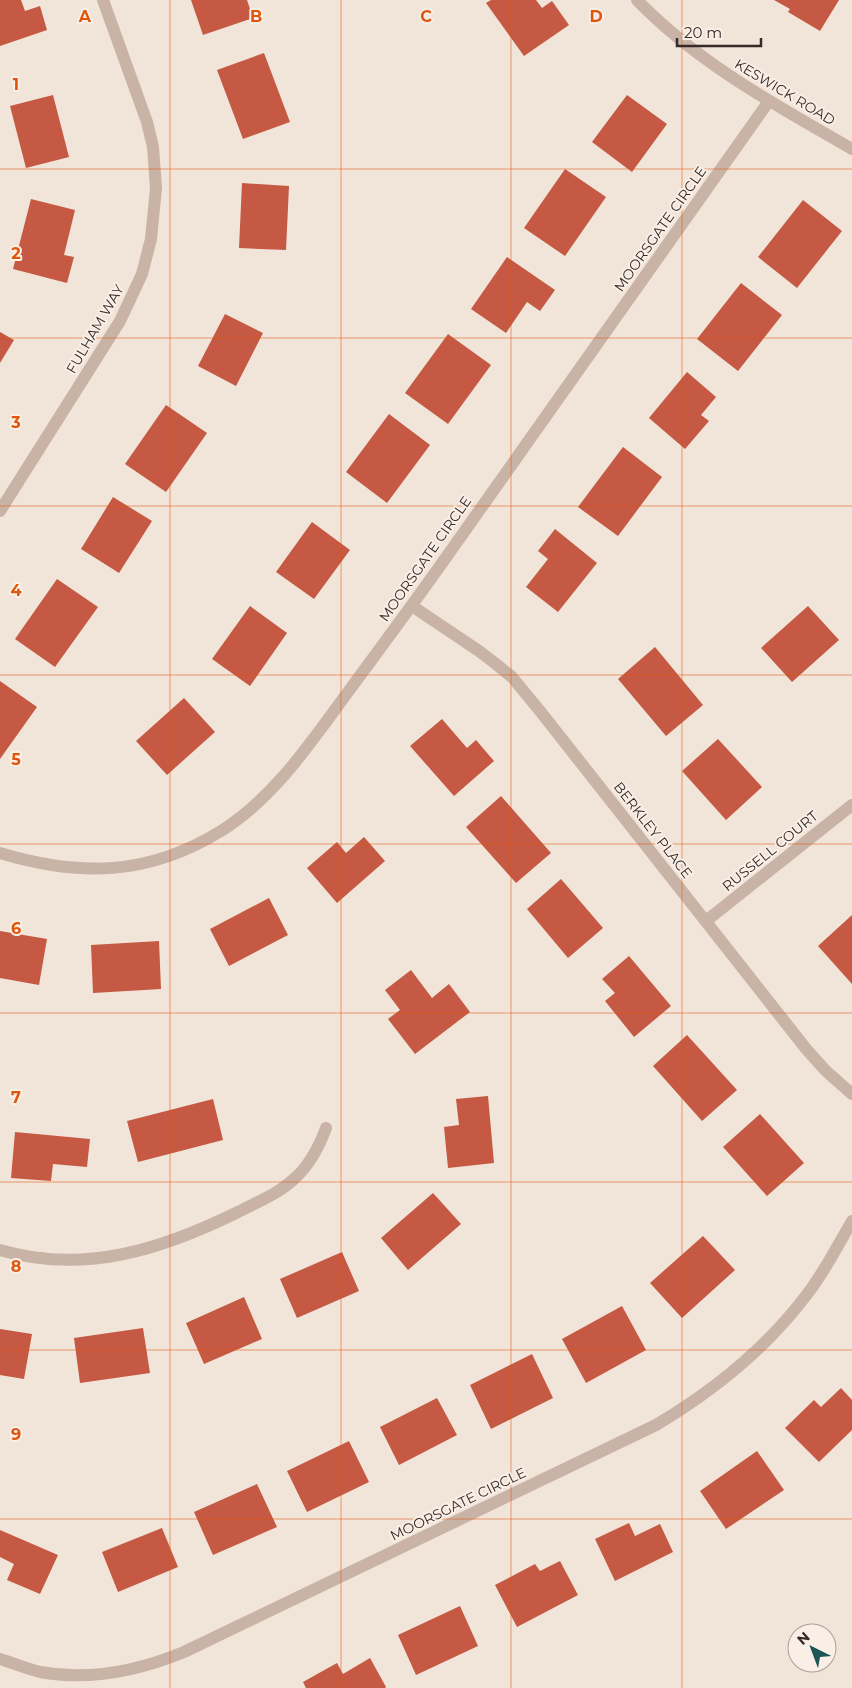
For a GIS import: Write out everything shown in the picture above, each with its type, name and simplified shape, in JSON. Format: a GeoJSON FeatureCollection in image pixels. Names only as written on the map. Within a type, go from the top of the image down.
{"type":"FeatureCollection","features":[{"type":"Feature","properties":{"kind":"street","name":"FULHAM WAY"},"geometry":{"type":"LineString","coordinates":[[0,511],[120,321],[142,274],[151,239],[156,188],[153,147],[148,122],[103,0]]}},
{"type":"Feature","properties":{"kind":"street","name":"KESWICK ROAD"},"geometry":{"type":"LineString","coordinates":[[637,0],[688,47],[731,78],[852,149]]}},
{"type":"Feature","properties":{"kind":"street","name":"MOORSGATE CIRCLE"},"geometry":{"type":"LineString","coordinates":[[0,852],[56,866],[104,870],[161,858],[178,853],[210,837],[236,821],[267,795],[317,735],[412,606],[769,101]]}},
{"type":"Feature","properties":{"kind":"street","name":"BERKLEY PLACE"},"geometry":{"type":"LineString","coordinates":[[412,606],[479,651],[512,677],[808,1050],[826,1071],[852,1094]]}},
{"type":"Feature","properties":{"kind":"street","name":"RUSSELL COURT"},"geometry":{"type":"LineString","coordinates":[[706,921],[852,805]]}},
{"type":"Feature","properties":{"kind":"street"},"geometry":{"type":"LineString","coordinates":[[0,1250],[67,1260],[95,1259],[121,1255],[173,1241],[207,1227],[270,1196],[288,1184],[305,1168],[314,1156],[326,1128]]}},
{"type":"Feature","properties":{"kind":"street","name":"MOORSGATE CIRCLE"},"geometry":{"type":"LineString","coordinates":[[0,1659],[40,1672],[89,1675],[130,1670],[162,1661],[656,1425],[686,1408],[715,1387],[738,1369],[777,1331],[810,1292],[852,1221]]}},
{"type":"Feature","properties":{"kind":"building"},"geometry":{"type":"Polygon","coordinates":[[[0,0],[21,0],[25,11],[40,6],[47,30],[0,46],[0,0]]]}},
{"type":"Feature","properties":{"kind":"building"},"geometry":{"type":"Polygon","coordinates":[[[191,0],[247,0],[253,18],[203,35],[191,0]]]}},
{"type":"Feature","properties":{"kind":"building"},"geometry":{"type":"Polygon","coordinates":[[[491,0],[536,0],[542,8],[552,1],[569,25],[524,56],[486,3],[491,0]]]}},
{"type":"Feature","properties":{"kind":"building"},"geometry":{"type":"Polygon","coordinates":[[[774,0],[839,0],[820,31],[788,12],[790,9],[774,0]]]}},
{"type":"Feature","properties":{"kind":"building"},"geometry":{"type":"Polygon","coordinates":[[[264,53],[290,122],[243,139],[217,70],[264,53]]]}},
{"type":"Feature","properties":{"kind":"building"},"geometry":{"type":"Polygon","coordinates":[[[53,95],[69,157],[26,168],[10,106],[53,95]]]}},
{"type":"Feature","properties":{"kind":"building"},"geometry":{"type":"Polygon","coordinates":[[[627,95],[667,124],[632,172],[592,142],[627,95]]]}},
{"type":"Feature","properties":{"kind":"building"},"geometry":{"type":"Polygon","coordinates":[[[565,169],[606,197],[565,256],[524,228],[565,169]]]}},
{"type":"Feature","properties":{"kind":"building"},"geometry":{"type":"Polygon","coordinates":[[[242,183],[289,186],[286,250],[239,248],[242,183]]]}},
{"type":"Feature","properties":{"kind":"building"},"geometry":{"type":"Polygon","coordinates":[[[31,199],[75,210],[64,255],[74,257],[67,283],[13,269],[31,199]]]}},
{"type":"Feature","properties":{"kind":"building"},"geometry":{"type":"Polygon","coordinates":[[[803,200],[842,231],[797,288],[758,257],[803,200]]]}},
{"type":"Feature","properties":{"kind":"building"},"geometry":{"type":"Polygon","coordinates":[[[507,257],[555,290],[540,311],[527,302],[506,333],[471,309],[507,257]]]}},
{"type":"Feature","properties":{"kind":"building"},"geometry":{"type":"Polygon","coordinates":[[[741,283],[782,315],[738,371],[697,339],[741,283]]]}},
{"type":"Feature","properties":{"kind":"building"},"geometry":{"type":"Polygon","coordinates":[[[225,314],[263,333],[236,386],[198,366],[225,314]]]}},
{"type":"Feature","properties":{"kind":"building"},"geometry":{"type":"Polygon","coordinates":[[[0,332],[14,340],[0,363],[0,332]]]}},
{"type":"Feature","properties":{"kind":"building"},"geometry":{"type":"Polygon","coordinates":[[[448,334],[491,365],[448,424],[405,393],[448,334]]]}},
{"type":"Feature","properties":{"kind":"building"},"geometry":{"type":"Polygon","coordinates":[[[687,372],[716,397],[701,415],[709,421],[685,449],[649,418],[687,372]]]}},
{"type":"Feature","properties":{"kind":"building"},"geometry":{"type":"Polygon","coordinates":[[[166,405],[207,433],[166,492],[125,464],[166,405]]]}},
{"type":"Feature","properties":{"kind":"building"},"geometry":{"type":"Polygon","coordinates":[[[389,414],[430,445],[387,503],[346,472],[389,414]]]}},
{"type":"Feature","properties":{"kind":"building"},"geometry":{"type":"Polygon","coordinates":[[[623,447],[662,477],[618,536],[578,507],[623,447]]]}},
{"type":"Feature","properties":{"kind":"building"},"geometry":{"type":"Polygon","coordinates":[[[113,497],[152,521],[119,573],[81,549],[113,497]]]}},
{"type":"Feature","properties":{"kind":"building"},"geometry":{"type":"Polygon","coordinates":[[[312,522],[350,550],[314,599],[276,572],[312,522]]]}},
{"type":"Feature","properties":{"kind":"building"},"geometry":{"type":"Polygon","coordinates":[[[555,529],[597,563],[558,612],[526,587],[548,559],[538,551],[555,529]]]}},
{"type":"Feature","properties":{"kind":"building"},"geometry":{"type":"Polygon","coordinates":[[[57,579],[98,607],[55,667],[15,639],[57,579]]]}},
{"type":"Feature","properties":{"kind":"building"},"geometry":{"type":"Polygon","coordinates":[[[250,606],[287,633],[250,686],[212,659],[250,606]]]}},
{"type":"Feature","properties":{"kind":"building"},"geometry":{"type":"Polygon","coordinates":[[[808,606],[839,640],[792,682],[761,648],[808,606]]]}},
{"type":"Feature","properties":{"kind":"building"},"geometry":{"type":"Polygon","coordinates":[[[655,647],[703,705],[666,736],[618,679],[655,647]]]}},
{"type":"Feature","properties":{"kind":"building"},"geometry":{"type":"Polygon","coordinates":[[[0,681],[37,707],[0,759],[0,681]]]}},
{"type":"Feature","properties":{"kind":"building"},"geometry":{"type":"Polygon","coordinates":[[[184,698],[215,732],[167,775],[136,741],[184,698]]]}},
{"type":"Feature","properties":{"kind":"building"},"geometry":{"type":"Polygon","coordinates":[[[442,719],[467,748],[476,740],[494,761],[454,796],[410,746],[442,719]]]}},
{"type":"Feature","properties":{"kind":"building"},"geometry":{"type":"Polygon","coordinates":[[[718,739],[762,787],[726,820],[682,771],[718,739]]]}},
{"type":"Feature","properties":{"kind":"building"},"geometry":{"type":"Polygon","coordinates":[[[501,796],[551,853],[516,883],[466,827],[501,796]]]}},
{"type":"Feature","properties":{"kind":"building"},"geometry":{"type":"Polygon","coordinates":[[[364,837],[385,861],[337,903],[307,868],[337,842],[346,853],[364,837]]]}},
{"type":"Feature","properties":{"kind":"building"},"geometry":{"type":"Polygon","coordinates":[[[561,879],[603,928],[568,958],[527,909],[561,879]]]}},
{"type":"Feature","properties":{"kind":"building"},"geometry":{"type":"Polygon","coordinates":[[[269,898],[288,935],[229,966],[210,929],[269,898]]]}},
{"type":"Feature","properties":{"kind":"building"},"geometry":{"type":"Polygon","coordinates":[[[852,915],[852,984],[818,946],[852,915]]]}},
{"type":"Feature","properties":{"kind":"building"},"geometry":{"type":"Polygon","coordinates":[[[0,931],[47,939],[39,985],[0,978],[0,931]]]}},
{"type":"Feature","properties":{"kind":"building"},"geometry":{"type":"Polygon","coordinates":[[[159,941],[161,989],[93,993],[91,945],[159,941]]]}},
{"type":"Feature","properties":{"kind":"building"},"geometry":{"type":"Polygon","coordinates":[[[629,956],[671,1006],[634,1037],[605,1001],[615,993],[602,979],[629,956]]]}},
{"type":"Feature","properties":{"kind":"building"},"geometry":{"type":"Polygon","coordinates":[[[411,970],[432,998],[449,984],[470,1012],[415,1054],[388,1019],[400,1010],[385,990],[411,970]]]}},
{"type":"Feature","properties":{"kind":"building"},"geometry":{"type":"Polygon","coordinates":[[[687,1035],[737,1090],[702,1121],[653,1066],[687,1035]]]}},
{"type":"Feature","properties":{"kind":"building"},"geometry":{"type":"Polygon","coordinates":[[[488,1096],[494,1163],[448,1168],[444,1127],[459,1125],[456,1099],[488,1096]]]}},
{"type":"Feature","properties":{"kind":"building"},"geometry":{"type":"Polygon","coordinates":[[[213,1099],[223,1140],[138,1162],[127,1121],[213,1099]]]}},
{"type":"Feature","properties":{"kind":"building"},"geometry":{"type":"Polygon","coordinates":[[[760,1114],[804,1163],[767,1196],[723,1147],[760,1114]]]}},
{"type":"Feature","properties":{"kind":"building"},"geometry":{"type":"Polygon","coordinates":[[[15,1132],[90,1139],[87,1167],[53,1164],[51,1181],[11,1178],[15,1132]]]}},
{"type":"Feature","properties":{"kind":"building"},"geometry":{"type":"Polygon","coordinates":[[[433,1193],[461,1224],[408,1270],[381,1238],[433,1193]]]}},
{"type":"Feature","properties":{"kind":"building"},"geometry":{"type":"Polygon","coordinates":[[[703,1236],[735,1270],[682,1318],[650,1283],[703,1236]]]}},
{"type":"Feature","properties":{"kind":"building"},"geometry":{"type":"Polygon","coordinates":[[[342,1252],[359,1291],[297,1318],[280,1279],[342,1252]]]}},
{"type":"Feature","properties":{"kind":"building"},"geometry":{"type":"Polygon","coordinates":[[[244,1297],[262,1339],[204,1364],[186,1323],[244,1297]]]}},
{"type":"Feature","properties":{"kind":"building"},"geometry":{"type":"Polygon","coordinates":[[[622,1306],[646,1350],[586,1383],[562,1339],[622,1306]]]}},
{"type":"Feature","properties":{"kind":"building"},"geometry":{"type":"Polygon","coordinates":[[[143,1328],[150,1373],[80,1383],[74,1338],[143,1328]]]}},
{"type":"Feature","properties":{"kind":"building"},"geometry":{"type":"Polygon","coordinates":[[[0,1329],[32,1334],[24,1379],[0,1375],[0,1329]]]}},
{"type":"Feature","properties":{"kind":"building"},"geometry":{"type":"Polygon","coordinates":[[[532,1354],[553,1398],[491,1429],[470,1385],[532,1354]]]}},
{"type":"Feature","properties":{"kind":"building"},"geometry":{"type":"Polygon","coordinates":[[[841,1388],[852,1400],[852,1430],[819,1462],[785,1428],[814,1400],[821,1407],[841,1388]]]}},
{"type":"Feature","properties":{"kind":"building"},"geometry":{"type":"Polygon","coordinates":[[[437,1398],[457,1435],[399,1465],[380,1427],[437,1398]]]}},
{"type":"Feature","properties":{"kind":"building"},"geometry":{"type":"Polygon","coordinates":[[[349,1441],[369,1482],[307,1512],[287,1471],[349,1441]]]}},
{"type":"Feature","properties":{"kind":"building"},"geometry":{"type":"Polygon","coordinates":[[[757,1451],[784,1490],[726,1529],[700,1491],[757,1451]]]}},
{"type":"Feature","properties":{"kind":"building"},"geometry":{"type":"Polygon","coordinates":[[[257,1484],[277,1527],[213,1555],[194,1512],[257,1484]]]}},
{"type":"Feature","properties":{"kind":"building"},"geometry":{"type":"Polygon","coordinates":[[[629,1523],[635,1536],[660,1524],[673,1552],[615,1581],[595,1539],[629,1523]]]}},
{"type":"Feature","properties":{"kind":"building"},"geometry":{"type":"Polygon","coordinates":[[[162,1528],[178,1567],[118,1592],[102,1552],[162,1528]]]}},
{"type":"Feature","properties":{"kind":"building"},"geometry":{"type":"Polygon","coordinates":[[[0,1530],[58,1555],[40,1594],[7,1580],[14,1564],[0,1557],[0,1530]]]}},
{"type":"Feature","properties":{"kind":"building"},"geometry":{"type":"Polygon","coordinates":[[[560,1561],[578,1595],[517,1627],[495,1585],[535,1564],[540,1571],[560,1561]]]}},
{"type":"Feature","properties":{"kind":"building"},"geometry":{"type":"Polygon","coordinates":[[[460,1606],[478,1646],[416,1675],[398,1635],[460,1606]]]}},
{"type":"Feature","properties":{"kind":"building"},"geometry":{"type":"Polygon","coordinates":[[[370,1658],[385,1688],[306,1688],[303,1682],[337,1663],[343,1674],[370,1658]]]}}]}
